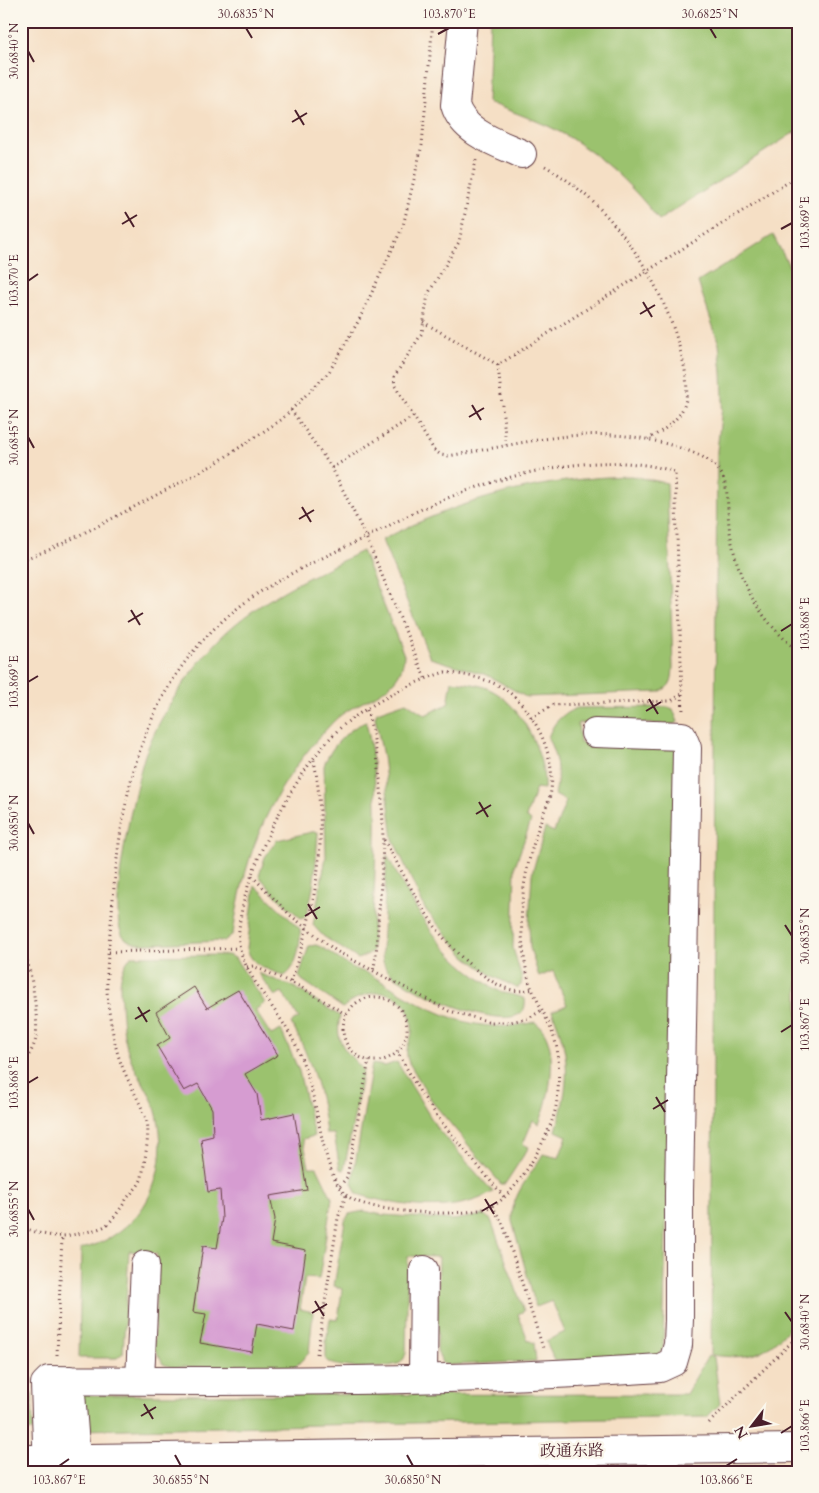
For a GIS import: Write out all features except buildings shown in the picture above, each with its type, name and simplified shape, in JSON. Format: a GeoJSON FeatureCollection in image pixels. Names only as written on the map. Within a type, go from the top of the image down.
{"type":"FeatureCollection","features":[{"type":"Feature","properties":{"kind":"street"},"geometry":{"type":"LineString","coordinates":[[464,21],[455,105],[458,117],[472,130],[522,154]]}},
{"type":"Feature","properties":{"kind":"street"},"geometry":{"type":"LineString","coordinates":[[39,1463],[45,1384],[49,1380],[423,1378],[660,1368],[673,1362],[678,1346],[687,748],[682,736],[595,733]]}},
{"type":"Feature","properties":{"kind":"street"},"geometry":{"type":"LineString","coordinates":[[140,1380],[145,1265]]}},
{"type":"Feature","properties":{"kind":"street"},"geometry":{"type":"LineString","coordinates":[[423,1378],[424,1270]]}},
{"type":"Feature","properties":{"kind":"street"},"geometry":{"type":"LineString","coordinates":[[70,1380],[76,1465]]}},
{"type":"Feature","properties":{"kind":"street","name":"政通东路"},"geometry":{"type":"LineString","coordinates":[[39,1463],[76,1465],[798,1448]]}},
{"type":"Feature","properties":{"kind":"path"},"geometry":{"type":"LineString","coordinates":[[21,560],[49,550],[100,526],[213,465],[291,410],[329,372],[344,348],[382,276],[403,226],[422,145],[433,21]]}},
{"type":"Feature","properties":{"kind":"path"},"geometry":{"type":"LineString","coordinates":[[486,137],[471,178],[465,222],[459,242],[428,294],[422,333],[394,377],[395,386],[434,450],[441,455],[573,434],[622,434],[648,439],[696,453],[720,471],[725,482],[730,533],[748,593],[768,624],[798,651]]}},
{"type":"Feature","properties":{"kind":"path"},"geometry":{"type":"LineString","coordinates":[[522,154],[547,167],[577,190],[614,225],[648,270],[667,308],[684,362],[686,400],[678,415],[664,430],[648,439]]}},
{"type":"Feature","properties":{"kind":"path"},"geometry":{"type":"LineString","coordinates":[[498,365],[798,176]]}},
{"type":"Feature","properties":{"kind":"path"},"geometry":{"type":"LineString","coordinates":[[423,322],[498,365]]}},
{"type":"Feature","properties":{"kind":"path"},"geometry":{"type":"LineString","coordinates":[[498,365],[506,445]]}},
{"type":"Feature","properties":{"kind":"path"},"geometry":{"type":"LineString","coordinates":[[291,410],[332,468],[366,537],[425,678]]}},
{"type":"Feature","properties":{"kind":"path"},"geometry":{"type":"LineString","coordinates":[[332,468],[414,416]]}},
{"type":"Feature","properties":{"kind":"path"},"geometry":{"type":"LineString","coordinates":[[21,1225],[27,1229],[62,1236],[105,1226],[141,1182],[148,1125],[120,1062],[109,1009],[109,952],[116,864],[125,799],[149,723],[165,692],[190,654],[229,615],[302,567],[430,504],[469,489],[526,473],[576,466],[621,463],[659,467],[675,472],[682,694],[671,701],[553,705],[531,718]]}},
{"type":"Feature","properties":{"kind":"path"},"geometry":{"type":"LineString","coordinates":[[445,672],[475,677],[506,690],[531,718],[541,735],[549,758],[552,778],[551,793],[539,824],[525,878],[521,905],[525,959],[532,989],[558,1053],[556,1108],[545,1138],[524,1172],[504,1197],[492,1206],[437,1213],[370,1206],[346,1195],[335,1178],[321,1141],[309,1081],[296,1044],[247,967],[240,948],[242,915],[252,876],[265,840],[279,813],[314,759],[349,720],[425,678],[445,672]]}},
{"type":"Feature","properties":{"kind":"path"},"geometry":{"type":"LineString","coordinates":[[367,710],[379,761],[384,814],[378,939],[373,971]]}},
{"type":"Feature","properties":{"kind":"path"},"geometry":{"type":"LineString","coordinates":[[291,982],[308,930],[319,875],[322,838],[320,790],[314,759]]}},
{"type":"Feature","properties":{"kind":"path"},"geometry":{"type":"LineString","coordinates":[[383,838],[415,899],[437,932],[454,951],[471,967],[506,989],[519,992],[532,989]]}},
{"type":"Feature","properties":{"kind":"path"},"geometry":{"type":"LineString","coordinates":[[252,876],[308,930],[336,951],[449,1010],[491,1022],[510,1022],[529,1018],[542,1010]]}},
{"type":"Feature","properties":{"kind":"path"},"geometry":{"type":"LineString","coordinates":[[21,942],[29,958],[36,1038],[26,1059],[21,1064]]}},
{"type":"Feature","properties":{"kind":"path"},"geometry":{"type":"LineString","coordinates":[[109,952],[240,948]]}},
{"type":"Feature","properties":{"kind":"path"},"geometry":{"type":"LineString","coordinates":[[247,967],[253,966],[291,982],[347,1014]]}},
{"type":"Feature","properties":{"kind":"path"},"geometry":{"type":"LineString","coordinates":[[368,997],[379,997],[398,1006],[404,1015],[407,1025],[403,1045],[397,1051],[387,1058],[369,1060],[357,1055],[344,1039],[343,1028],[347,1014],[358,1001],[368,997]]}},
{"type":"Feature","properties":{"kind":"path"},"geometry":{"type":"LineString","coordinates":[[397,1051],[415,1084],[443,1124],[504,1197]]}},
{"type":"Feature","properties":{"kind":"path"},"geometry":{"type":"LineString","coordinates":[[340,1186],[347,1177],[369,1060]]}},
{"type":"Feature","properties":{"kind":"path"},"geometry":{"type":"LineString","coordinates":[[316,1380],[316,1360],[329,1270],[338,1218],[346,1195]]}},
{"type":"Feature","properties":{"kind":"path"},"geometry":{"type":"LineString","coordinates":[[492,1206],[503,1224],[528,1306],[552,1374]]}},
{"type":"Feature","properties":{"kind":"path"},"geometry":{"type":"LineString","coordinates":[[52,1360],[57,1358],[62,1236]]}},
{"type":"Feature","properties":{"kind":"green space"},"geometry":{"type":"Polygon","coordinates":[[[490,21],[798,21],[798,130],[659,220],[623,179],[580,144],[548,126],[487,102],[490,21]]]}},
{"type":"Feature","properties":{"kind":"green space"},"geometry":{"type":"Polygon","coordinates":[[[773,235],[798,283],[798,1320],[778,1340],[760,1352],[740,1357],[727,1357],[711,1355],[717,451],[723,398],[719,344],[698,282],[773,235]]]}},
{"type":"Feature","properties":{"kind":"green space"},"geometry":{"type":"Polygon","coordinates":[[[631,476],[667,483],[673,667],[672,679],[667,688],[659,692],[526,697],[487,675],[430,658],[382,540],[441,513],[503,493],[566,481],[631,476]]]}},
{"type":"Feature","properties":{"kind":"green space"},"geometry":{"type":"Polygon","coordinates":[[[362,551],[404,655],[402,668],[396,679],[377,694],[333,722],[312,746],[278,794],[265,819],[245,873],[233,934],[224,941],[145,944],[128,941],[124,937],[119,924],[118,904],[129,819],[145,755],[156,729],[171,703],[205,655],[221,637],[239,622],[257,608],[298,583],[362,551]]]}},
{"type":"Feature","properties":{"kind":"green space"},"geometry":{"type":"Polygon","coordinates":[[[452,681],[484,687],[504,698],[523,721],[530,734],[537,748],[544,776],[544,789],[536,788],[526,817],[531,821],[515,866],[513,948],[522,979],[521,985],[517,988],[491,975],[465,956],[425,909],[393,839],[383,756],[375,717],[377,712],[406,702],[425,715],[448,704],[452,681]]]}},
{"type":"Feature","properties":{"kind":"green space"},"geometry":{"type":"Polygon","coordinates":[[[668,707],[673,709],[678,722],[674,724],[578,723],[580,743],[674,745],[678,750],[663,1349],[657,1356],[555,1361],[546,1341],[565,1332],[552,1301],[536,1307],[512,1221],[515,1202],[527,1178],[543,1154],[559,1158],[567,1136],[556,1131],[564,1099],[566,1071],[563,1043],[552,1011],[567,1005],[553,971],[539,977],[530,948],[529,924],[532,874],[545,828],[554,832],[566,801],[555,795],[557,766],[548,738],[559,719],[577,708],[668,707]]]}},
{"type":"Feature","properties":{"kind":"green space"},"geometry":{"type":"Polygon","coordinates":[[[366,722],[375,779],[376,837],[372,952],[358,959],[323,936],[313,925],[326,857],[324,766],[330,753],[340,740],[353,729],[366,722]]]}},
{"type":"Feature","properties":{"kind":"green space"},"geometry":{"type":"Polygon","coordinates":[[[318,832],[315,875],[309,906],[306,916],[302,919],[278,898],[259,876],[265,857],[277,840],[318,832]]]}},
{"type":"Feature","properties":{"kind":"green space"},"geometry":{"type":"Polygon","coordinates":[[[387,855],[419,913],[444,947],[477,977],[497,990],[525,999],[522,1012],[508,1017],[488,1016],[464,1009],[415,989],[387,970],[383,961],[382,951],[387,855]]]}},
{"type":"Feature","properties":{"kind":"green space"},"geometry":{"type":"Polygon","coordinates":[[[255,885],[300,929],[299,948],[295,962],[284,976],[256,963],[247,948],[255,885]]]}},
{"type":"Feature","properties":{"kind":"green space"},"geometry":{"type":"Polygon","coordinates":[[[316,945],[325,949],[344,963],[369,974],[409,997],[448,1016],[489,1026],[511,1026],[535,1022],[543,1031],[549,1042],[551,1056],[550,1085],[547,1100],[539,1124],[533,1120],[523,1144],[529,1147],[505,1184],[501,1184],[434,1104],[409,1063],[407,1048],[412,1026],[409,1013],[403,1003],[385,993],[375,993],[363,995],[343,1008],[302,980],[299,976],[309,946],[316,945]]]}},
{"type":"Feature","properties":{"kind":"green space"},"geometry":{"type":"Polygon","coordinates":[[[228,955],[235,958],[265,1003],[255,1010],[271,1035],[281,1030],[299,1071],[314,1136],[303,1139],[309,1167],[317,1167],[332,1198],[319,1279],[305,1278],[300,1309],[313,1312],[309,1353],[295,1367],[172,1367],[163,1364],[154,1347],[157,1254],[129,1251],[123,1353],[117,1358],[79,1358],[81,1249],[97,1244],[112,1236],[138,1214],[152,1189],[160,1161],[160,1131],[153,1102],[130,1058],[125,1039],[120,989],[122,973],[131,956],[228,955]]]}},
{"type":"Feature","properties":{"kind":"green space"},"geometry":{"type":"Polygon","coordinates":[[[258,973],[296,988],[340,1016],[340,1041],[363,1070],[344,1170],[340,1169],[334,1134],[326,1134],[322,1105],[310,1063],[291,1023],[299,1018],[282,992],[275,996],[258,973]]]}},
{"type":"Feature","properties":{"kind":"green space"},"geometry":{"type":"Polygon","coordinates":[[[397,1062],[437,1128],[493,1192],[461,1204],[444,1206],[408,1205],[373,1199],[357,1194],[352,1183],[372,1064],[385,1066],[397,1062]]]}},
{"type":"Feature","properties":{"kind":"green space"},"geometry":{"type":"Polygon","coordinates":[[[364,1211],[383,1215],[453,1220],[484,1215],[491,1220],[524,1311],[518,1314],[528,1340],[534,1343],[536,1361],[450,1365],[442,1363],[437,1350],[439,1257],[408,1256],[406,1353],[402,1361],[390,1366],[360,1368],[339,1366],[326,1360],[326,1342],[330,1319],[338,1320],[342,1289],[334,1286],[345,1221],[349,1214],[364,1211]]]}},
{"type":"Feature","properties":{"kind":"green space"},"geometry":{"type":"Polygon","coordinates":[[[708,1356],[714,1357],[720,1404],[707,1417],[81,1430],[80,1395],[686,1394],[708,1356]]]}},
{"type":"Feature","properties":{"kind":"green space"},"geometry":{"type":"Polygon","coordinates":[[[32,1393],[33,1431],[21,1431],[21,1394],[32,1393]]]}}]}
